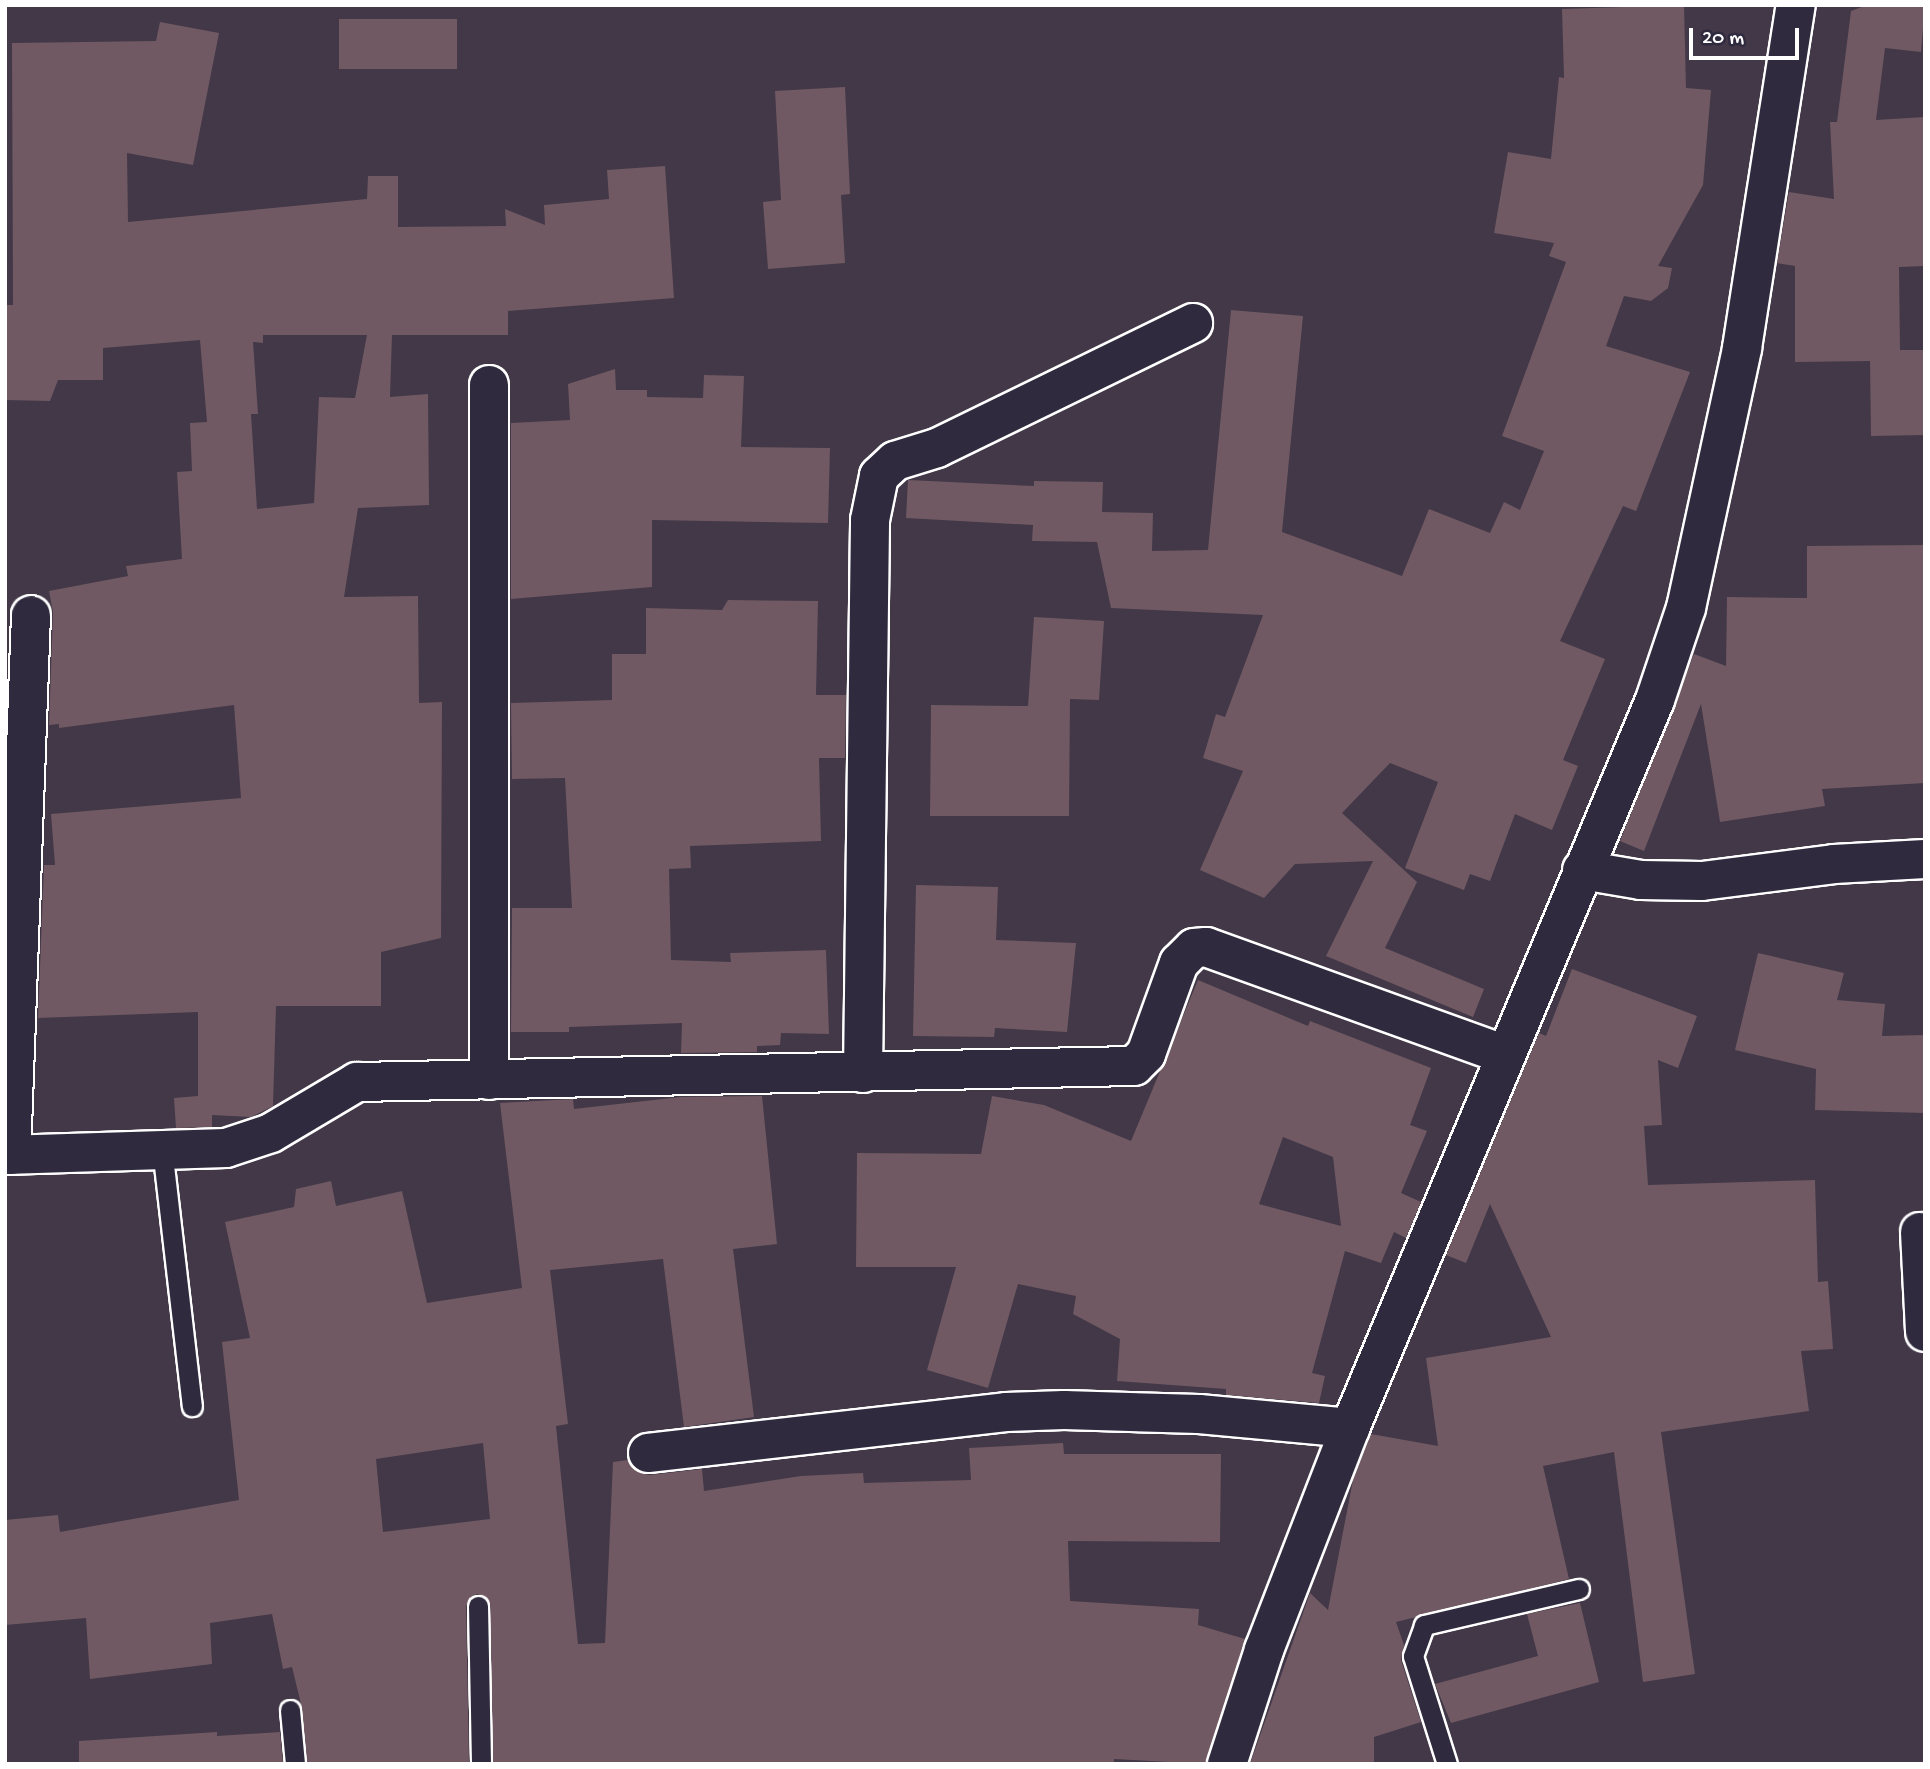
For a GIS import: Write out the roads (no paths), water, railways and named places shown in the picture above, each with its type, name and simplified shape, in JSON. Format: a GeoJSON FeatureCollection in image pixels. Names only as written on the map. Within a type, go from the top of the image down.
{"type":"FeatureCollection","features":[{"type":"Feature","properties":{"kind":"street"},"geometry":{"type":"LineString","coordinates":[[1227,1764],[1264,1650],[1350,1428],[1503,1054],[1656,701],[1690,594],[1742,348],[1796,5]]}},
{"type":"Feature","properties":{"kind":"street"},"geometry":{"type":"LineString","coordinates":[[863,1073],[870,520],[879,476],[895,461],[937,448],[1193,323]]}},
{"type":"Feature","properties":{"kind":"street"},"geometry":{"type":"LineString","coordinates":[[489,385],[489,1080]]}},
{"type":"Feature","properties":{"kind":"street"},"geometry":{"type":"LineString","coordinates":[[30,615],[8,1155],[226,1148],[271,1133],[357,1082],[1134,1066],[1146,1054],[1179,963],[1194,948],[1206,947],[1503,1054]]}},
{"type":"Feature","properties":{"kind":"street"},"geometry":{"type":"LineString","coordinates":[[1582,870],[1641,880],[1702,881],[1834,864],[1925,859]]}},
{"type":"Feature","properties":{"kind":"street"},"geometry":{"type":"LineString","coordinates":[[1920,1232],[1925,1332]]}},
{"type":"Feature","properties":{"kind":"street"},"geometry":{"type":"LineString","coordinates":[[648,1453],[1053,1410],[1199,1414],[1350,1428]]}},
{"type":"Feature","properties":{"kind":"lane"},"geometry":{"type":"LineString","coordinates":[[162,1148],[192,1406]]}},
{"type":"Feature","properties":{"kind":"lane"},"geometry":{"type":"LineString","coordinates":[[1447,1764],[1413,1656],[1424,1625],[1579,1589]]}},
{"type":"Feature","properties":{"kind":"lane"},"geometry":{"type":"LineString","coordinates":[[478,1606],[481,1764]]}},
{"type":"Feature","properties":{"kind":"lane"},"geometry":{"type":"LineString","coordinates":[[290,1710],[295,1764]]}}]}
